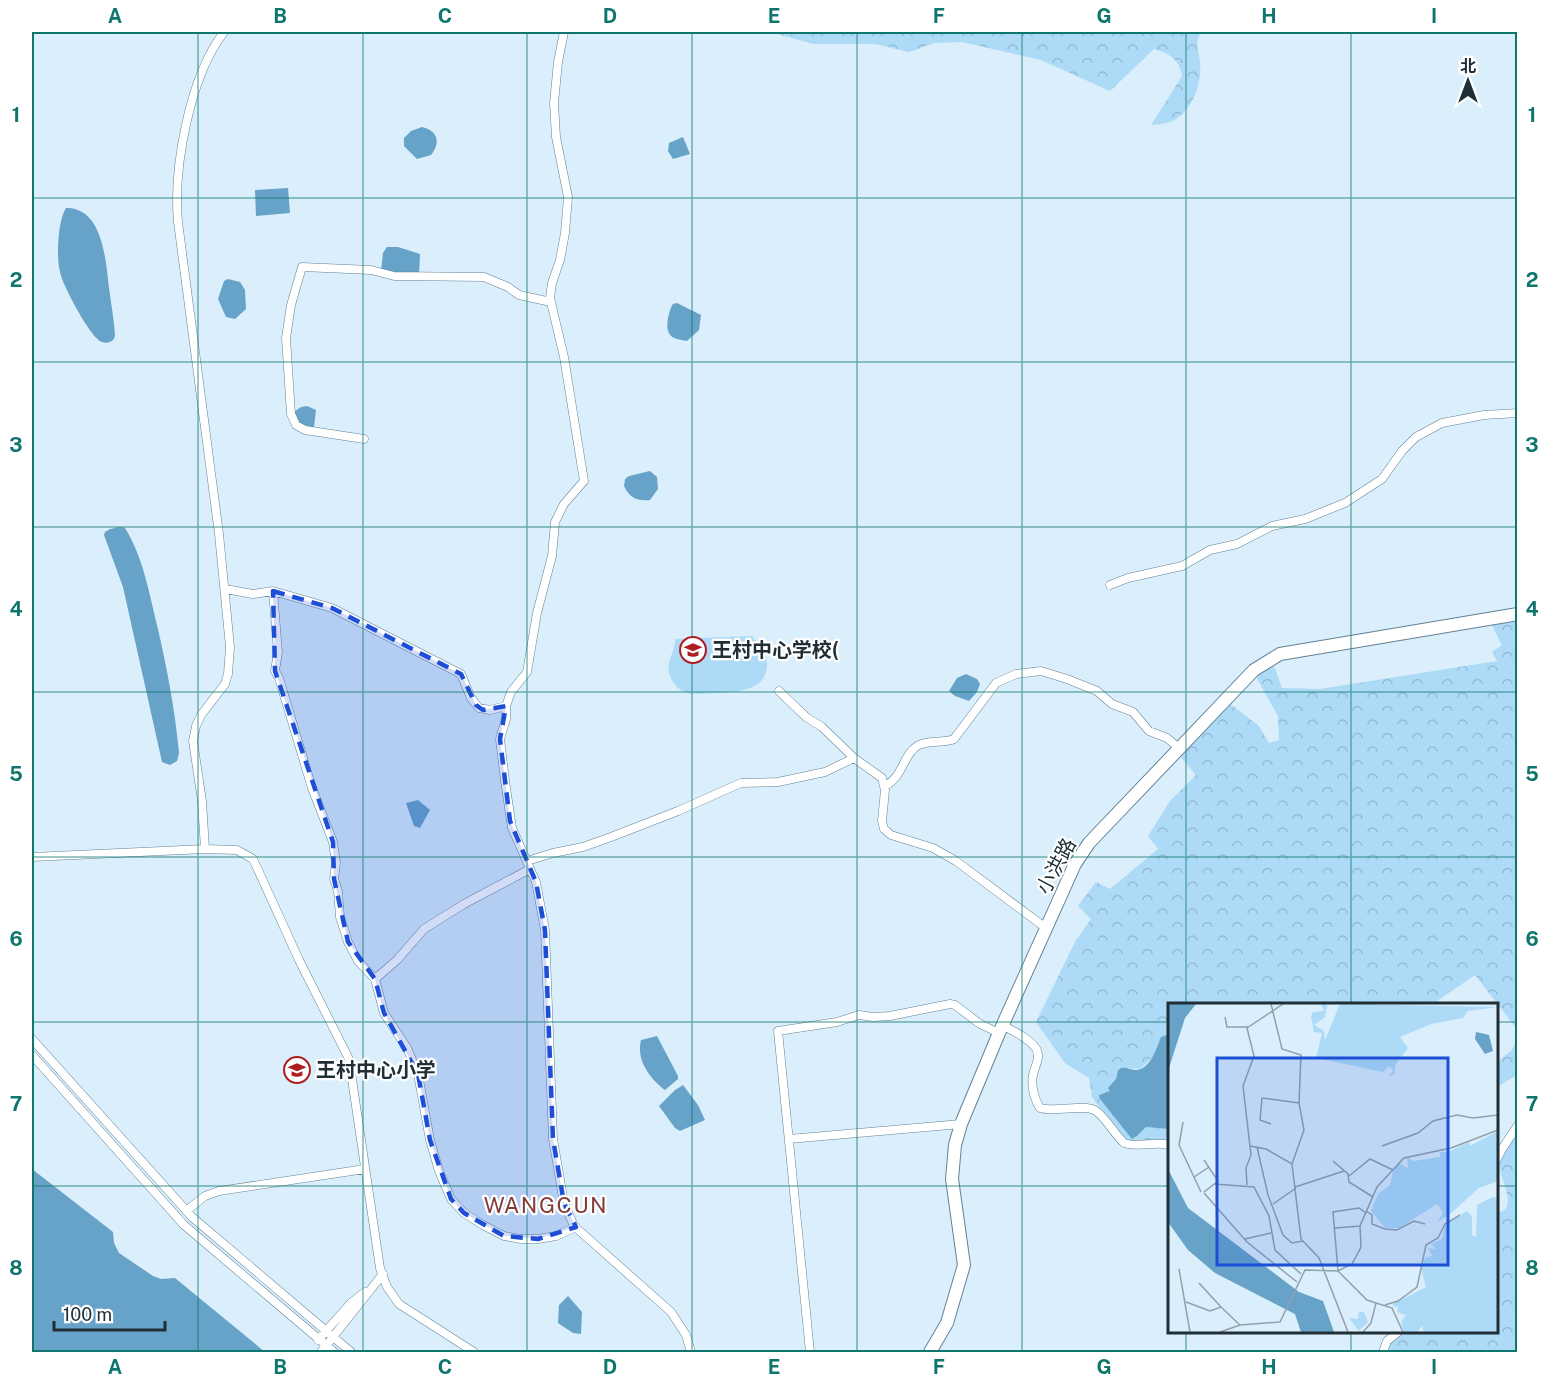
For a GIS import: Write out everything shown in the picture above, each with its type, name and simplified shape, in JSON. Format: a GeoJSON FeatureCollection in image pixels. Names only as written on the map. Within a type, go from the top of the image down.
{"type":"FeatureCollection","features":[{"type":"Feature","properties":{"kind":"main road","name":"小洪路"},"geometry":{"type":"LineString","coordinates":[[930,1353],[947,1323],[964,1265],[952,1179],[955,1145],[961,1124],[1000,1029],[1075,864],[1089,843],[1254,670],[1280,654],[1518,614]]}},
{"type":"Feature","properties":{"kind":"street"},"geometry":{"type":"LineString","coordinates":[[205,849],[202,801],[193,741],[201,715],[222,689],[228,674],[230,635],[176,198],[178,170],[197,83],[209,54],[224,32]]}},
{"type":"Feature","properties":{"kind":"street"},"geometry":{"type":"LineString","coordinates":[[564,32],[554,103],[556,137],[568,197],[565,233],[560,260],[552,283],[551,302],[564,357],[584,481],[564,504],[555,522],[552,556],[537,613],[527,672],[511,692],[500,740],[510,821],[529,865],[541,903],[545,930],[551,1045],[550,1083],[555,1151],[564,1203],[576,1227],[671,1312],[686,1335],[691,1353]]}},
{"type":"Feature","properties":{"kind":"street"},"geometry":{"type":"LineString","coordinates":[[364,439],[305,430],[295,423],[290,404],[286,338],[291,305],[302,267],[371,270],[394,276],[484,277],[508,287],[519,295],[551,302]]}},
{"type":"Feature","properties":{"kind":"street"},"geometry":{"type":"LineString","coordinates":[[1110,585],[1128,578],[1182,566],[1210,550],[1237,544],[1272,526],[1305,519],[1345,502],[1378,483],[1402,451],[1416,437],[1442,423],[1484,415],[1518,413]]}},
{"type":"Feature","properties":{"kind":"street"},"geometry":{"type":"LineString","coordinates":[[225,589],[253,594],[273,591],[332,608],[461,674],[476,705],[483,710],[497,710],[506,706]]}},
{"type":"Feature","properties":{"kind":"street"},"geometry":{"type":"LineString","coordinates":[[273,591],[278,652],[275,670],[312,788],[333,842],[336,863],[334,879],[338,891],[340,917],[348,942],[356,958],[375,980],[384,1013],[407,1048],[418,1074],[430,1140],[441,1177],[451,1198],[464,1213],[504,1236],[538,1239],[556,1236],[576,1227]]}},
{"type":"Feature","properties":{"kind":"street"},"geometry":{"type":"LineString","coordinates":[[885,786],[898,777],[916,746],[954,740],[996,683],[1010,676],[1029,672],[1041,672],[1068,679],[1097,691],[1112,704],[1133,712],[1149,731],[1167,738],[1180,749]]}},
{"type":"Feature","properties":{"kind":"street"},"geometry":{"type":"LineString","coordinates":[[779,691],[806,717],[822,727],[854,759],[882,778],[885,786],[882,821],[886,831],[891,835],[933,848],[956,861],[1046,928]]}},
{"type":"Feature","properties":{"kind":"street"},"geometry":{"type":"LineString","coordinates":[[375,980],[397,960],[424,929],[529,865],[554,853],[584,847],[678,811],[741,783],[778,782],[825,772],[854,759]]}},
{"type":"Feature","properties":{"kind":"street"},"geometry":{"type":"LineString","coordinates":[[32,857],[205,849],[237,850],[253,859],[299,960],[351,1065],[383,1276],[399,1304],[474,1353]]}},
{"type":"Feature","properties":{"kind":"street"},"geometry":{"type":"LineString","coordinates":[[810,1353],[778,1031],[837,1022],[859,1015],[890,1017],[954,1005],[980,1024],[1027,1040],[1037,1050],[1038,1060],[1032,1076],[1032,1084],[1040,1107],[1053,1110],[1091,1107],[1099,1113],[1124,1143],[1168,1145]]}},
{"type":"Feature","properties":{"kind":"street"},"geometry":{"type":"LineString","coordinates":[[32,1039],[186,1211],[214,1238],[351,1353]]}},
{"type":"Feature","properties":{"kind":"street"},"geometry":{"type":"LineString","coordinates":[[32,1055],[184,1225],[334,1353]]}},
{"type":"Feature","properties":{"kind":"street"},"geometry":{"type":"LineString","coordinates":[[789,1139],[961,1124]]}},
{"type":"Feature","properties":{"kind":"street"},"geometry":{"type":"LineString","coordinates":[[1498,1159],[1518,1125]]}},
{"type":"Feature","properties":{"kind":"street"},"geometry":{"type":"LineString","coordinates":[[186,1211],[205,1196],[219,1191],[365,1169]]}},
{"type":"Feature","properties":{"kind":"street"},"geometry":{"type":"LineString","coordinates":[[318,1340],[351,1303],[383,1276]]}},
{"type":"Feature","properties":{"kind":"street"},"geometry":{"type":"LineString","coordinates":[[321,1353],[383,1276]]}},
{"type":"Feature","properties":{"kind":"street"},"geometry":{"type":"LineString","coordinates":[[1383,1353],[1387,1341],[1397,1333]]}},
{"type":"Feature","properties":{"kind":"highlighted area"},"geometry":{"type":"Polygon","coordinates":[[[273,591],[332,608],[461,674],[476,705],[483,710],[506,706],[500,739],[510,821],[536,882],[545,930],[553,1139],[564,1203],[576,1227],[538,1239],[504,1236],[464,1213],[451,1199],[430,1140],[418,1074],[384,1013],[375,979],[348,942],[334,879],[333,842],[275,671],[273,591]]]}},
{"type":"Feature","properties":{"kind":"green space"},"geometry":{"type":"Polygon","coordinates":[[[770,32],[1201,32],[1197,43],[1200,71],[1194,97],[1184,112],[1170,122],[1151,125],[1182,76],[1173,58],[1154,49],[1110,91],[1041,60],[962,42],[934,43],[909,52],[875,44],[813,44],[770,32]]]}},
{"type":"Feature","properties":{"kind":"green space"},"geometry":{"type":"Polygon","coordinates":[[[1517,621],[1517,1035],[1516,1028],[1475,975],[1434,1003],[1168,1003],[1168,1034],[1161,1039],[1157,1051],[1140,1069],[1118,1069],[1116,1079],[1109,1088],[1111,1091],[1100,1099],[1135,1138],[1146,1127],[1168,1129],[1168,1142],[1126,1141],[1119,1135],[1092,1097],[1089,1078],[1065,1063],[1036,1022],[1075,942],[1091,919],[1078,906],[1096,882],[1110,889],[1158,849],[1148,836],[1170,801],[1196,775],[1181,757],[1229,703],[1259,726],[1269,743],[1279,740],[1278,716],[1255,675],[1273,663],[1282,688],[1320,689],[1497,661],[1492,652],[1502,645],[1492,625],[1517,621]]]}},
{"type":"Feature","properties":{"kind":"green space"},"geometry":{"type":"Polygon","coordinates":[[[753,636],[764,651],[767,668],[764,677],[752,687],[734,692],[691,694],[680,689],[672,681],[668,668],[675,639],[753,636]]]}},
{"type":"Feature","properties":{"kind":"green space"},"geometry":{"type":"Polygon","coordinates":[[[1517,1039],[1517,1075],[1498,1086],[1498,1061],[1512,1050],[1517,1039]]]}},
{"type":"Feature","properties":{"kind":"green space"},"geometry":{"type":"Polygon","coordinates":[[[1517,1132],[1517,1352],[1385,1352],[1389,1344],[1401,1333],[1498,1333],[1498,1213],[1505,1210],[1508,1199],[1500,1168],[1504,1150],[1517,1132]]]}},
{"type":"Feature","properties":{"kind":"shaded area"},"geometry":{"type":"Polygon","coordinates":[[[422,127],[432,131],[437,141],[431,155],[417,159],[404,146],[404,138],[411,131],[422,127]]]}},
{"type":"Feature","properties":{"kind":"shaded area"},"geometry":{"type":"Polygon","coordinates":[[[683,137],[690,154],[673,159],[668,151],[669,143],[683,137]]]}},
{"type":"Feature","properties":{"kind":"shaded area"},"geometry":{"type":"Polygon","coordinates":[[[288,188],[290,213],[256,216],[255,190],[288,188]]]}},
{"type":"Feature","properties":{"kind":"shaded area"},"geometry":{"type":"Polygon","coordinates":[[[66,208],[78,210],[88,216],[95,226],[104,251],[115,329],[114,339],[106,343],[97,339],[91,331],[71,299],[62,278],[58,257],[58,239],[66,208]]]}},
{"type":"Feature","properties":{"kind":"shaded area"},"geometry":{"type":"Polygon","coordinates":[[[387,247],[398,247],[420,254],[419,275],[381,271],[383,253],[387,247]]]}},
{"type":"Feature","properties":{"kind":"shaded area"},"geometry":{"type":"Polygon","coordinates":[[[228,279],[240,282],[245,290],[246,309],[235,319],[226,317],[218,299],[224,281],[228,279]]]}},
{"type":"Feature","properties":{"kind":"shaded area"},"geometry":{"type":"Polygon","coordinates":[[[677,303],[701,315],[699,330],[687,341],[672,337],[668,330],[670,310],[673,304],[677,303]]]}},
{"type":"Feature","properties":{"kind":"shaded area"},"geometry":{"type":"Polygon","coordinates":[[[307,406],[316,410],[314,427],[303,426],[294,412],[307,406]]]}},
{"type":"Feature","properties":{"kind":"shaded area"},"geometry":{"type":"Polygon","coordinates":[[[650,471],[657,477],[658,489],[650,500],[634,498],[624,486],[625,479],[650,471]]]}},
{"type":"Feature","properties":{"kind":"shaded area"},"geometry":{"type":"Polygon","coordinates":[[[125,528],[141,563],[164,657],[179,753],[177,761],[170,765],[162,762],[123,587],[104,535],[110,529],[125,528]]]}},
{"type":"Feature","properties":{"kind":"shaded area"},"geometry":{"type":"Polygon","coordinates":[[[966,674],[977,679],[980,684],[977,692],[969,701],[949,691],[957,678],[966,674]]]}},
{"type":"Feature","properties":{"kind":"shaded area"},"geometry":{"type":"Polygon","coordinates":[[[418,800],[430,810],[420,828],[414,826],[406,803],[418,800]]]}},
{"type":"Feature","properties":{"kind":"shaded area"},"geometry":{"type":"Polygon","coordinates":[[[1168,1034],[1168,1129],[1146,1127],[1132,1139],[1099,1095],[1110,1091],[1108,1088],[1116,1079],[1118,1070],[1121,1068],[1135,1070],[1145,1067],[1152,1058],[1161,1037],[1168,1034]]]}},
{"type":"Feature","properties":{"kind":"shaded area"},"geometry":{"type":"Polygon","coordinates":[[[657,1036],[678,1076],[678,1079],[665,1090],[649,1074],[642,1062],[641,1040],[657,1036]]]}},
{"type":"Feature","properties":{"kind":"shaded area"},"geometry":{"type":"Polygon","coordinates":[[[683,1085],[698,1105],[705,1120],[680,1131],[675,1128],[659,1106],[683,1085]]]}},
{"type":"Feature","properties":{"kind":"shaded area"},"geometry":{"type":"Polygon","coordinates":[[[32,1169],[113,1232],[114,1243],[119,1253],[153,1276],[161,1279],[175,1278],[265,1352],[32,1352],[32,1169]]]}},
{"type":"Feature","properties":{"kind":"shaded area"},"geometry":{"type":"Polygon","coordinates":[[[568,1296],[582,1312],[581,1334],[573,1333],[558,1323],[559,1305],[568,1296]]]}},
{"type":"Feature","properties":{"kind":"place","name":"王村中心学校("},"geometry":{"type":"Point","coordinates":[693,650]}},
{"type":"Feature","properties":{"kind":"place","name":"王村中心小学"},"geometry":{"type":"Point","coordinates":[297,1070]}},
{"type":"Feature","properties":{"kind":"district","name":"WANGCUN"},"geometry":{"type":"Point","coordinates":[546,1205]}}]}
